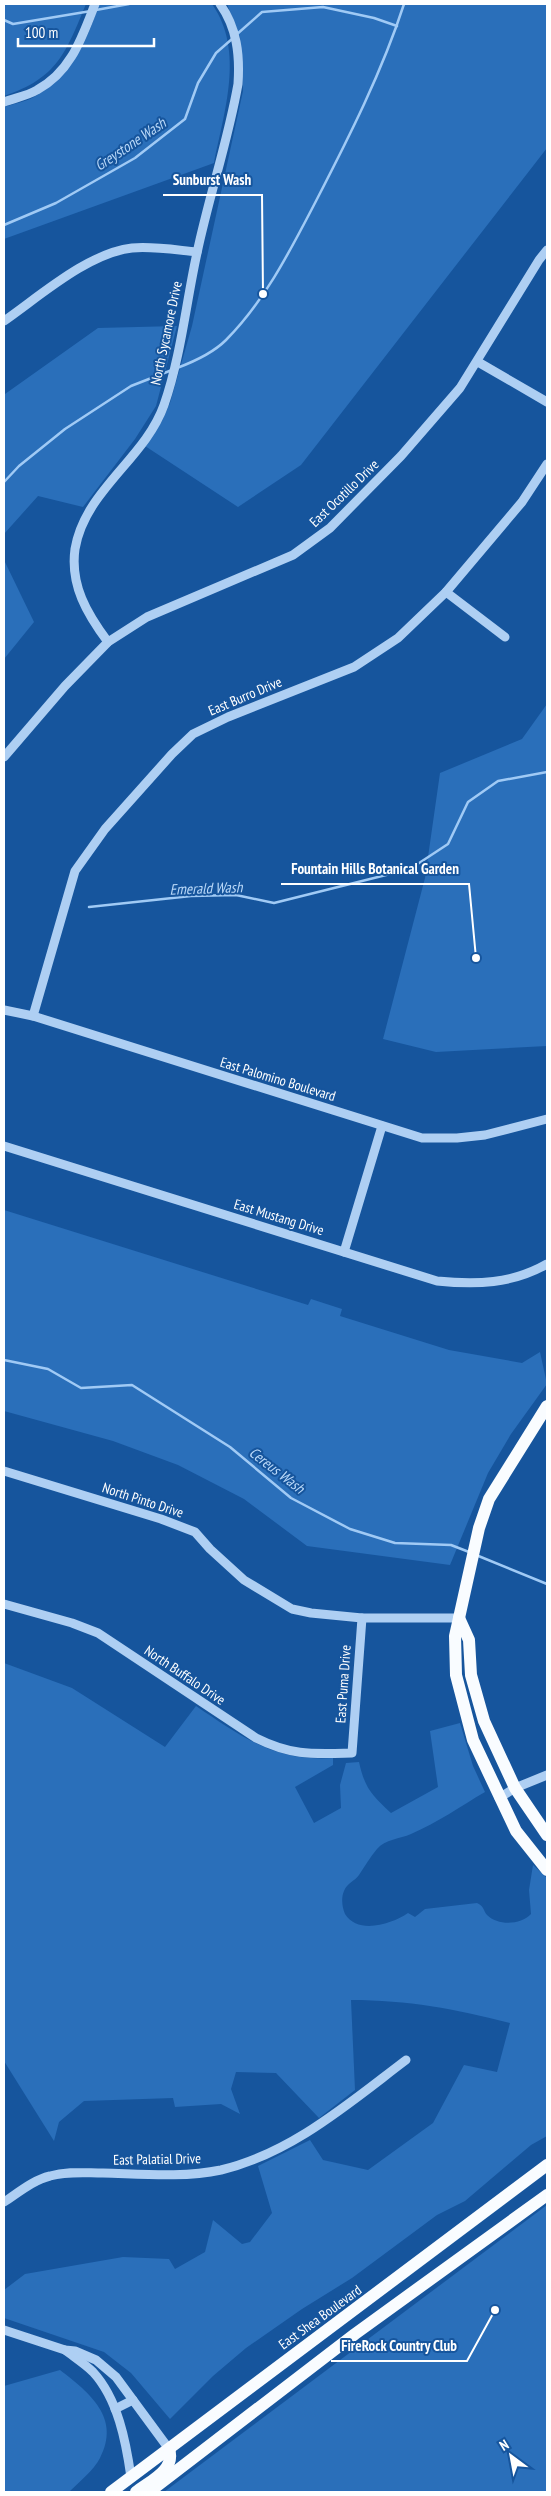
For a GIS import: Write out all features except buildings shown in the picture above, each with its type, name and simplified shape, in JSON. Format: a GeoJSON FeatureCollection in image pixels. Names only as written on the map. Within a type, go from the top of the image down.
{"type":"FeatureCollection","features":[{"type":"Feature","properties":{"kind":"main road"},"geometry":{"type":"LineString","coordinates":[[547,1406],[489,1499],[479,1528],[455,1636],[456,1675],[472,1740],[516,1830],[547,1870]]}},
{"type":"Feature","properties":{"kind":"main road"},"geometry":{"type":"LineString","coordinates":[[459,1618],[469,1640],[471,1675],[484,1721],[515,1788],[547,1835]]}},
{"type":"Feature","properties":{"kind":"main road","name":"East Shea Boulevard"},"geometry":{"type":"LineString","coordinates":[[111,2492],[547,2165]]}},
{"type":"Feature","properties":{"kind":"main road"},"geometry":{"type":"LineString","coordinates":[[149,2492],[355,2334],[547,2196]]}},
{"type":"Feature","properties":{"kind":"main road"},"geometry":{"type":"LineString","coordinates":[[136,2492],[171,2463],[172,2458],[168,2449]]}},
{"type":"Feature","properties":{"kind":"street"},"geometry":{"type":"LineString","coordinates":[[4,102],[37,90],[69,63],[78,47],[94,4]]}},
{"type":"Feature","properties":{"kind":"street","name":"North Sycamore Drive"},"geometry":{"type":"LineString","coordinates":[[108,642],[85,609],[73,564],[76,546],[89,510],[143,440],[164,406],[183,328],[197,252],[238,84],[239,61],[236,42],[220,4]]}},
{"type":"Feature","properties":{"kind":"street"},"geometry":{"type":"LineString","coordinates":[[4,320],[83,266],[110,254],[132,248],[197,252]]}},
{"type":"Feature","properties":{"kind":"street","name":"East Ocotillo Drive"},"geometry":{"type":"LineString","coordinates":[[4,757],[64,686],[108,642],[147,617],[292,555],[317,539],[343,516],[402,456],[460,388],[547,250]]}},
{"type":"Feature","properties":{"kind":"street"},"geometry":{"type":"LineString","coordinates":[[478,362],[547,402]]}},
{"type":"Feature","properties":{"kind":"street","name":"East Burro Drive"},"geometry":{"type":"LineString","coordinates":[[34,1016],[75,871],[105,829],[172,754],[193,734],[228,717],[354,667],[398,638],[446,592],[522,502],[547,464]]}},
{"type":"Feature","properties":{"kind":"street"},"geometry":{"type":"LineString","coordinates":[[446,592],[506,638]]}},
{"type":"Feature","properties":{"kind":"street","name":"East Palomino Boulevard"},"geometry":{"type":"LineString","coordinates":[[4,1010],[34,1016],[422,1138],[485,1136],[547,1119]]}},
{"type":"Feature","properties":{"kind":"street"},"geometry":{"type":"LineString","coordinates":[[344,1252],[382,1126]]}},
{"type":"Feature","properties":{"kind":"street","name":"East Mustang Drive"},"geometry":{"type":"LineString","coordinates":[[4,1146],[437,1281],[486,1284],[512,1280],[547,1264]]}},
{"type":"Feature","properties":{"kind":"street","name":"North Pinto Drive"},"geometry":{"type":"LineString","coordinates":[[4,1471],[161,1519],[195,1532],[210,1549],[244,1580],[292,1609],[310,1613],[362,1618],[459,1618]]}},
{"type":"Feature","properties":{"kind":"street","name":"North Buffalo Drive"},"geometry":{"type":"LineString","coordinates":[[4,1604],[72,1623],[98,1633],[228,1721],[277,1749],[296,1753],[352,1753]]}},
{"type":"Feature","properties":{"kind":"street","name":"East Puma Drive"},"geometry":{"type":"LineString","coordinates":[[352,1753],[362,1618]]}},
{"type":"Feature","properties":{"kind":"street"},"geometry":{"type":"LineString","coordinates":[[499,1798],[515,1788],[547,1775]]}},
{"type":"Feature","properties":{"kind":"street","name":"East Palatial Drive"},"geometry":{"type":"LineString","coordinates":[[4,2202],[36,2181],[69,2172],[188,2174],[220,2170],[254,2160],[284,2147],[307,2134],[406,2060]]}},
{"type":"Feature","properties":{"kind":"street"},"geometry":{"type":"LineString","coordinates":[[4,2330],[65,2350],[87,2355],[101,2364],[116,2377],[168,2449]]}},
{"type":"Feature","properties":{"kind":"street"},"geometry":{"type":"LineString","coordinates":[[65,2350],[92,2371],[115,2409],[128,2453],[131,2477]]}},
{"type":"Feature","properties":{"kind":"street"},"geometry":{"type":"LineString","coordinates":[[115,2409],[134,2400]]}},
{"type":"Feature","properties":{"kind":"shaded area"},"geometry":{"type":"Polygon","coordinates":[[[4,4],[86,4],[66,49],[58,61],[37,81],[4,96],[4,4]]]}},
{"type":"Feature","properties":{"kind":"shaded area"},"geometry":{"type":"Polygon","coordinates":[[[99,4],[212,4],[222,22],[228,42],[230,62],[226,103],[214,163],[4,239],[4,107],[34,97],[58,79],[83,45],[99,4]]]}},
{"type":"Feature","properties":{"kind":"shaded area"},"geometry":{"type":"Polygon","coordinates":[[[227,4],[547,4],[547,148],[301,465],[238,507],[145,446],[162,421],[170,403],[192,326],[243,91],[240,37],[227,4]]]}},
{"type":"Feature","properties":{"kind":"shaded area"},"geometry":{"type":"Polygon","coordinates":[[[177,326],[156,406],[135,439],[83,507],[38,496],[4,534],[5,394],[98,328],[177,326]]]}},
{"type":"Feature","properties":{"kind":"shaded area"},"geometry":{"type":"Polygon","coordinates":[[[4,560],[34,622],[4,659],[4,560]]]}},
{"type":"Feature","properties":{"kind":"shaded area"},"geometry":{"type":"Polygon","coordinates":[[[547,704],[547,1046],[436,1052],[383,1039],[425,878],[440,773],[522,739],[547,704]]]}},
{"type":"Feature","properties":{"kind":"shaded area"},"geometry":{"type":"Polygon","coordinates":[[[4,1210],[308,1305],[311,1299],[342,1309],[340,1316],[449,1350],[522,1363],[540,1352],[547,1384],[511,1434],[488,1473],[450,1565],[307,1546],[244,1499],[178,1465],[113,1441],[4,1411],[4,1210]]]}},
{"type":"Feature","properties":{"kind":"shaded area"},"geometry":{"type":"Polygon","coordinates":[[[4,1663],[72,1688],[165,1747],[196,1706],[229,1728],[260,1745],[294,1756],[333,1758],[333,1765],[295,1787],[314,1823],[341,1808],[340,1785],[346,1763],[359,1762],[370,1791],[391,1813],[438,1787],[430,1731],[460,1723],[473,1766],[485,1792],[430,1825],[411,1834],[388,1841],[377,1849],[357,1877],[345,1888],[343,1894],[342,1902],[345,1914],[358,1924],[366,1926],[384,1924],[408,1913],[415,1917],[425,1909],[477,1903],[481,1905],[492,1919],[509,1923],[516,1922],[527,1918],[531,1914],[529,1890],[533,1865],[547,1878],[547,2136],[531,2145],[465,2201],[437,2215],[352,2278],[302,2309],[246,2348],[213,2376],[170,2419],[131,2373],[104,2352],[4,2318],[4,2290],[25,2274],[123,2257],[169,2259],[175,2269],[205,2252],[213,2220],[242,2244],[250,2242],[272,2213],[258,2166],[310,2140],[323,2160],[368,2170],[433,2123],[464,2065],[497,2072],[510,2023],[431,2006],[372,2000],[351,2000],[355,2090],[319,2118],[276,2073],[236,2072],[231,2089],[240,2114],[221,2104],[175,2107],[173,2098],[84,2101],[59,2122],[54,2141],[4,2061],[4,1663]]]}},
{"type":"Feature","properties":{"kind":"shaded area"},"geometry":{"type":"Polygon","coordinates":[[[547,2205],[547,2492],[164,2492],[547,2205]]]}},
{"type":"Feature","properties":{"kind":"shaded area"},"geometry":{"type":"Polygon","coordinates":[[[60,2370],[91,2397],[104,2419],[107,2431],[106,2444],[100,2458],[69,2492],[4,2492],[4,2386],[60,2370]]]}},
{"type":"Feature","properties":{"kind":"waterway"},"geometry":{"type":"LineString","coordinates":[[96,10],[129,4]]}},
{"type":"Feature","properties":{"kind":"waterway"},"geometry":{"type":"LineString","coordinates":[[177,368],[196,360],[221,345],[240,325],[265,292],[307,219],[353,128],[386,54],[404,4]]}},
{"type":"Feature","properties":{"kind":"waterway","name":"Greystone Wash"},"geometry":{"type":"LineString","coordinates":[[236,35],[262,12],[323,7],[374,18],[397,26]]}},
{"type":"Feature","properties":{"kind":"waterway"},"geometry":{"type":"LineString","coordinates":[[4,20],[13,24],[91,11]]}},
{"type":"Feature","properties":{"kind":"waterway","name":"Greystone Wash"},"geometry":{"type":"LineString","coordinates":[[4,225],[56,203],[135,158],[185,119],[198,83],[216,53],[232,39]]}},
{"type":"Feature","properties":{"kind":"waterway"},"geometry":{"type":"LineString","coordinates":[[4,482],[19,466],[65,429],[131,386],[172,370]]}},
{"type":"Feature","properties":{"kind":"waterway","name":"Emerald Wash"},"geometry":{"type":"LineString","coordinates":[[89,907],[191,896],[236,895],[274,903],[410,869],[448,844],[468,802],[498,781],[547,772]]}},
{"type":"Feature","properties":{"kind":"waterway","name":"Cereus Wash"},"geometry":{"type":"LineString","coordinates":[[4,1360],[48,1369],[81,1388],[132,1385],[230,1447],[291,1498],[350,1529],[395,1543],[451,1545],[469,1552]]}},
{"type":"Feature","properties":{"kind":"waterway","name":"Cereus Wash"},"geometry":{"type":"LineString","coordinates":[[476,1555],[547,1584]]}},
{"type":"Feature","properties":{"kind":"place","name":"Sunburst Wash"},"geometry":{"type":"Point","coordinates":[263,294]}},
{"type":"Feature","properties":{"kind":"place","name":"Fountain Hills Botanical Garden"},"geometry":{"type":"Point","coordinates":[476,958]}},
{"type":"Feature","properties":{"kind":"place","name":"FireRock Country Club"},"geometry":{"type":"Point","coordinates":[495,2310]}}]}
